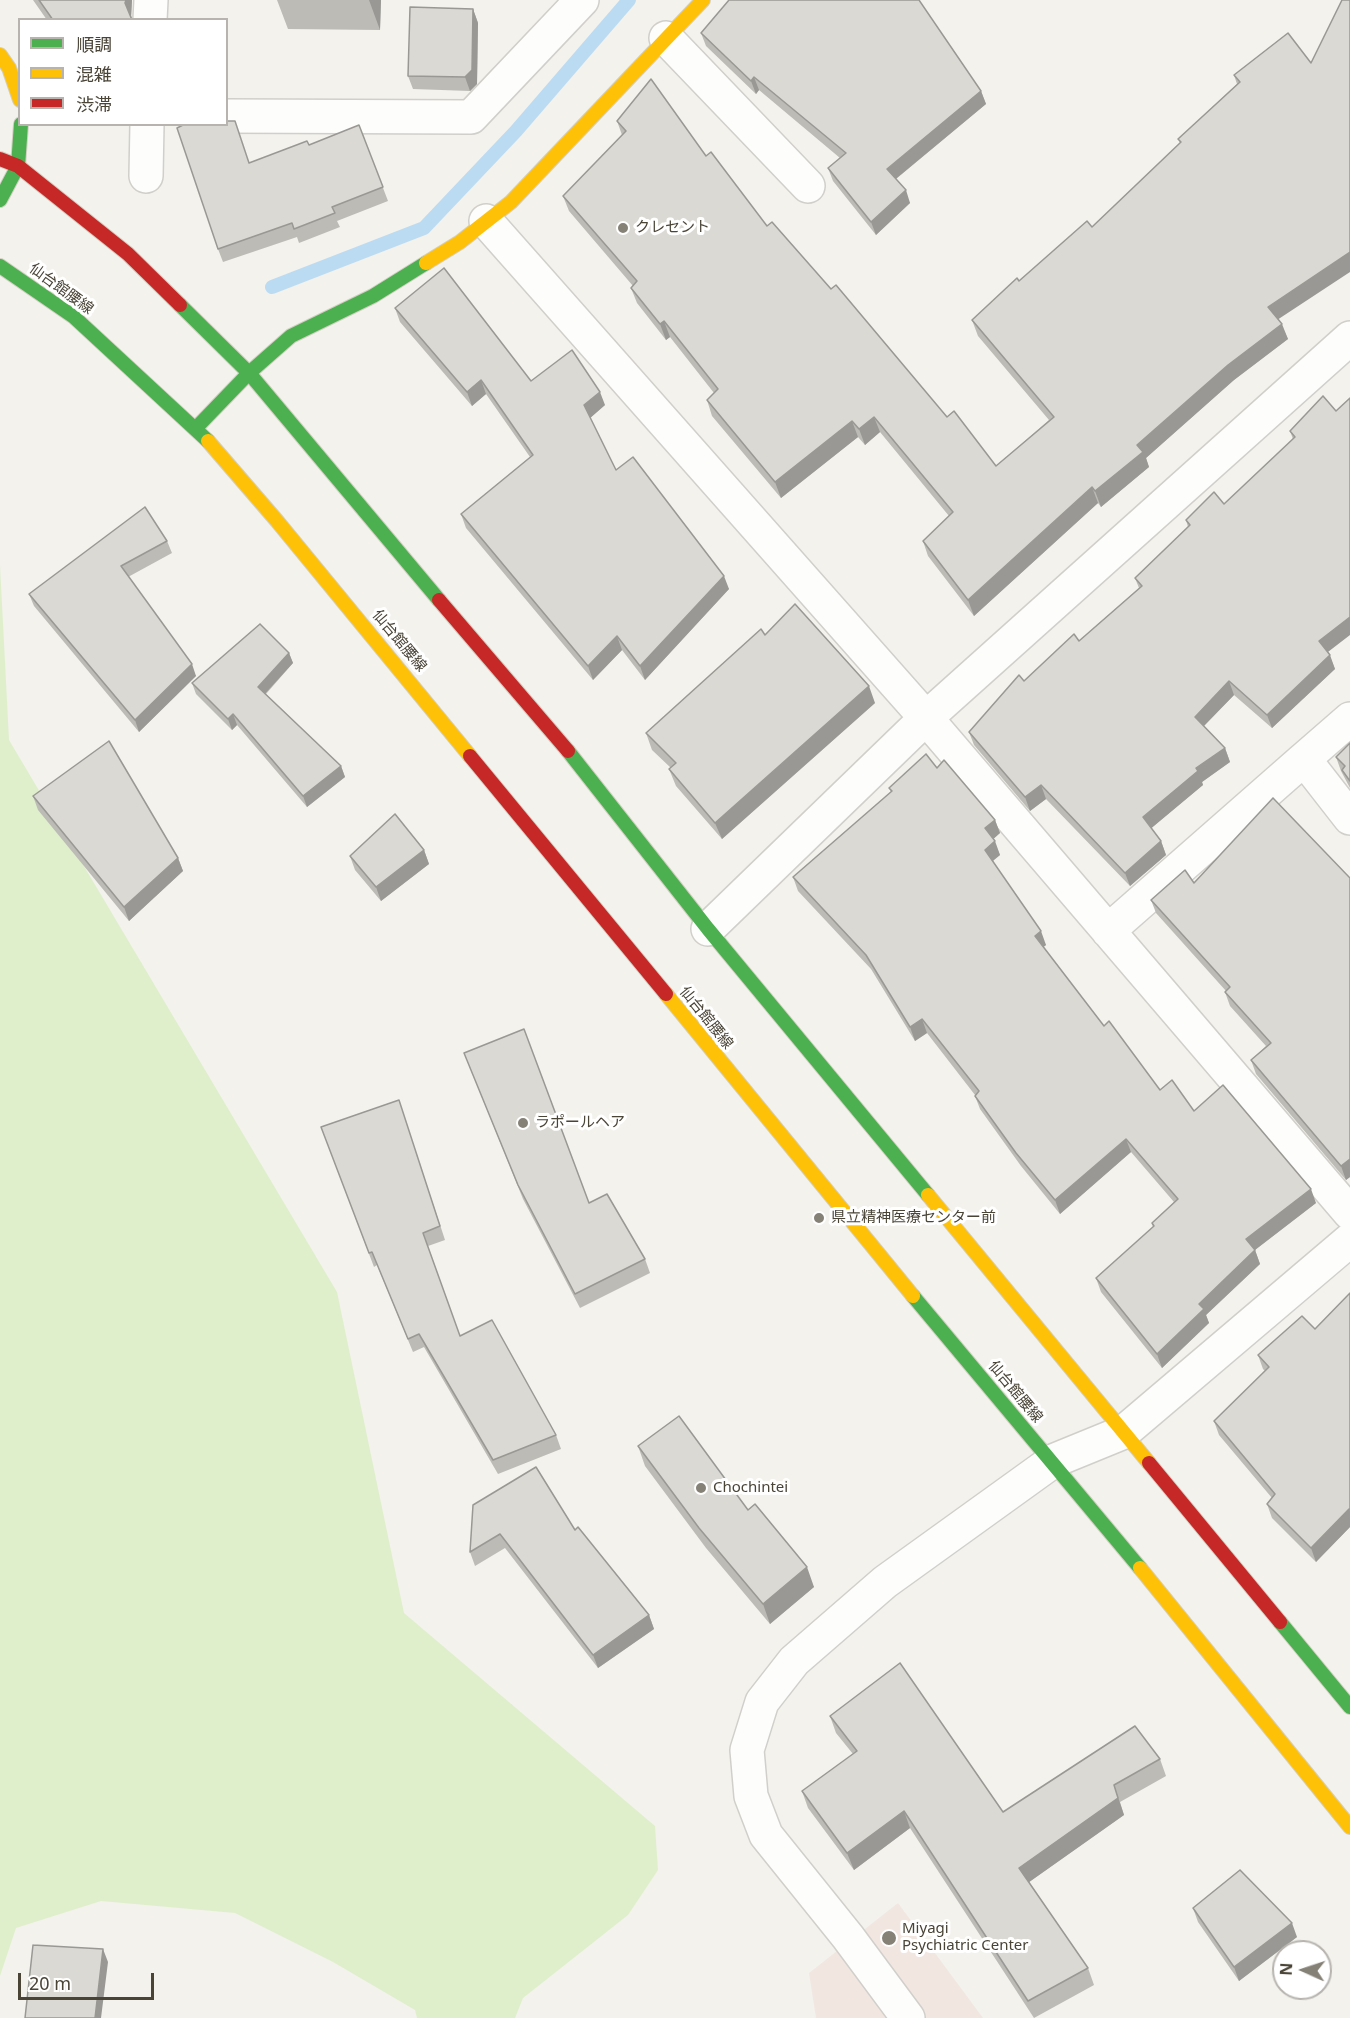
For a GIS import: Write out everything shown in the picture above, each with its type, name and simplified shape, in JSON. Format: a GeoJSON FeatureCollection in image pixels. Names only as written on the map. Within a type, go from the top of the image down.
{"type":"FeatureCollection","features":[{"type":"Feature","properties":{"kind":"main road"},"geometry":{"type":"LineString","coordinates":[[196,428],[249,373],[291,336],[373,296],[460,242],[511,202],[704,0]]}},
{"type":"Feature","properties":{"kind":"main road"},"geometry":{"type":"LineString","coordinates":[[0,56],[9,68],[18,94]]}},
{"type":"Feature","properties":{"kind":"main road"},"geometry":{"type":"LineString","coordinates":[[0,200],[18,166],[21,126]]}},
{"type":"Feature","properties":{"kind":"main road"},"geometry":{"type":"LineString","coordinates":[[0,159],[18,166],[128,254],[249,373],[295,431],[581,766],[708,929],[1350,1707]]}},
{"type":"Feature","properties":{"kind":"main road","name":"仙台館腰線"},"geometry":{"type":"LineString","coordinates":[[0,266],[74,317],[196,428],[277,520],[800,1158],[1053,1461],[1350,1827]]}},
{"type":"Feature","properties":{"kind":"street"},"geometry":{"type":"LineString","coordinates":[[150,18],[151,0]]}},
{"type":"Feature","properties":{"kind":"street"},"geometry":{"type":"LineString","coordinates":[[228,116],[471,117],[582,0]]}},
{"type":"Feature","properties":{"kind":"street"},"geometry":{"type":"LineString","coordinates":[[666,38],[808,186]]}},
{"type":"Feature","properties":{"kind":"street"},"geometry":{"type":"LineString","coordinates":[[146,176],[147,126]]}},
{"type":"Feature","properties":{"kind":"street"},"geometry":{"type":"LineString","coordinates":[[486,221],[926,718],[1350,1213]]}},
{"type":"Feature","properties":{"kind":"street"},"geometry":{"type":"LineString","coordinates":[[708,929],[926,718],[1350,338]]}},
{"type":"Feature","properties":{"kind":"street"},"geometry":{"type":"LineString","coordinates":[[1108,931],[1350,719]]}},
{"type":"Feature","properties":{"kind":"street"},"geometry":{"type":"LineString","coordinates":[[1304,759],[1350,818]]}},
{"type":"Feature","properties":{"kind":"street"},"geometry":{"type":"LineString","coordinates":[[908,2018],[849,1937],[766,1835],[751,1796],[747,1750],[762,1702],[794,1661],[885,1582],[1053,1461],[1124,1432],[1350,1240]]}},
{"type":"Feature","properties":{"kind":"shaded area","name":"Miyagi Psychiatric Center"},"geometry":{"type":"Polygon","coordinates":[[[898,1903],[983,2018],[816,2018],[809,1973],[898,1903]]]}},
{"type":"Feature","properties":{"kind":"green space"},"geometry":{"type":"Polygon","coordinates":[[[0,565],[9,740],[337,1292],[404,1613],[655,1826],[658,1870],[628,1915],[523,1998],[515,2018],[417,2018],[415,2010],[333,1962],[235,1913],[101,1901],[16,1928],[0,1976],[0,565]]]}},
{"type":"Feature","properties":{"kind":"building"},"geometry":{"type":"Polygon","coordinates":[[[39,0],[126,0],[131,18],[52,18],[39,0]]]}},
{"type":"Feature","properties":{"kind":"building"},"geometry":{"type":"Polygon","coordinates":[[[729,0],[919,0],[981,91],[887,169],[906,190],[871,222],[828,168],[846,153],[754,77],[751,81],[701,33],[729,0]]]}},
{"type":"Feature","properties":{"kind":"building"},"geometry":{"type":"Polygon","coordinates":[[[1342,0],[1350,0],[1350,252],[1268,307],[1282,324],[1228,365],[1137,445],[1143,452],[1095,491],[1092,487],[968,600],[923,541],[953,512],[874,417],[859,429],[852,421],[775,482],[707,400],[718,389],[664,321],[660,324],[631,288],[637,281],[563,196],[626,131],[617,121],[651,79],[706,156],[711,152],[767,226],[772,222],[831,289],[836,285],[947,417],[954,411],[996,466],[1054,417],[972,320],[1017,278],[1019,281],[1087,221],[1092,227],[1181,142],[1178,139],[1240,82],[1234,75],[1288,33],[1311,63],[1342,0]]]}},
{"type":"Feature","properties":{"kind":"building"},"geometry":{"type":"Polygon","coordinates":[[[410,7],[473,9],[472,70],[465,77],[408,76],[410,7]]]}},
{"type":"Feature","properties":{"kind":"building"},"geometry":{"type":"Polygon","coordinates":[[[228,121],[235,121],[249,163],[307,141],[309,145],[359,125],[383,187],[332,207],[335,213],[294,229],[292,223],[218,249],[177,128],[181,126],[228,126],[228,121]]]}},
{"type":"Feature","properties":{"kind":"building"},"geometry":{"type":"Polygon","coordinates":[[[444,268],[531,381],[572,350],[600,392],[584,405],[616,470],[633,457],[724,576],[640,666],[617,636],[588,666],[461,514],[533,455],[481,380],[467,392],[395,308],[444,268]]]}},
{"type":"Feature","properties":{"kind":"building"},"geometry":{"type":"Polygon","coordinates":[[[1323,396],[1336,411],[1350,398],[1350,617],[1319,641],[1330,655],[1267,715],[1229,681],[1195,717],[1225,748],[1196,768],[1198,771],[1143,817],[1161,841],[1125,873],[1041,785],[1025,797],[969,732],[1019,675],[1024,681],[1074,634],[1079,641],[1142,586],[1135,578],[1190,525],[1186,520],[1214,492],[1224,504],[1295,437],[1290,431],[1323,396]]]}},
{"type":"Feature","properties":{"kind":"building"},"geometry":{"type":"Polygon","coordinates":[[[145,507],[167,541],[121,566],[192,664],[135,720],[29,594],[145,507]]]}},
{"type":"Feature","properties":{"kind":"building"},"geometry":{"type":"Polygon","coordinates":[[[795,604],[869,686],[715,823],[669,769],[676,763],[646,733],[761,629],[765,635],[795,604]]]}},
{"type":"Feature","properties":{"kind":"building"},"geometry":{"type":"Polygon","coordinates":[[[260,624],[289,653],[258,687],[341,766],[303,796],[233,714],[228,719],[192,683],[260,624]]]}},
{"type":"Feature","properties":{"kind":"building"},"geometry":{"type":"Polygon","coordinates":[[[109,741],[178,858],[124,907],[33,796],[109,741]]]}},
{"type":"Feature","properties":{"kind":"building"},"geometry":{"type":"Polygon","coordinates":[[[1350,743],[1350,781],[1342,770],[1345,766],[1336,757],[1350,743]]]}},
{"type":"Feature","properties":{"kind":"building"},"geometry":{"type":"Polygon","coordinates":[[[926,754],[937,768],[944,760],[995,820],[985,828],[995,841],[985,850],[1041,931],[1035,936],[1104,1026],[1109,1021],[1160,1090],[1172,1080],[1194,1111],[1223,1085],[1311,1189],[1246,1239],[1255,1250],[1199,1304],[1204,1309],[1157,1354],[1096,1278],[1154,1226],[1152,1223],[1178,1199],[1126,1139],[1055,1200],[1016,1153],[975,1096],[979,1091],[922,1019],[910,1027],[866,955],[793,877],[892,791],[889,788],[926,754]]]}},
{"type":"Feature","properties":{"kind":"building"},"geometry":{"type":"Polygon","coordinates":[[[1273,798],[1350,878],[1350,1159],[1341,1166],[1251,1060],[1271,1043],[1225,992],[1230,987],[1151,900],[1185,870],[1194,883],[1273,798]]]}},
{"type":"Feature","properties":{"kind":"building"},"geometry":{"type":"Polygon","coordinates":[[[395,814],[424,850],[376,887],[350,856],[395,814]]]}},
{"type":"Feature","properties":{"kind":"building"},"geometry":{"type":"Polygon","coordinates":[[[524,1029],[589,1203],[607,1194],[645,1259],[575,1294],[518,1185],[464,1053],[524,1029]]]}},
{"type":"Feature","properties":{"kind":"building"},"geometry":{"type":"Polygon","coordinates":[[[399,1100],[440,1226],[423,1233],[460,1336],[492,1320],[556,1435],[493,1460],[419,1334],[408,1339],[372,1252],[369,1253],[321,1127],[399,1100]]]}},
{"type":"Feature","properties":{"kind":"building"},"geometry":{"type":"Polygon","coordinates":[[[1350,1293],[1350,1510],[1311,1548],[1267,1504],[1275,1494],[1214,1421],[1269,1367],[1258,1355],[1302,1316],[1315,1329],[1350,1293]]]}},
{"type":"Feature","properties":{"kind":"building"},"geometry":{"type":"Polygon","coordinates":[[[679,1416],[748,1510],[755,1504],[807,1567],[763,1604],[699,1528],[638,1446],[679,1416]]]}},
{"type":"Feature","properties":{"kind":"building"},"geometry":{"type":"Polygon","coordinates":[[[536,1467],[575,1530],[578,1527],[649,1615],[593,1655],[500,1534],[470,1552],[473,1505],[536,1467]]]}},
{"type":"Feature","properties":{"kind":"building"},"geometry":{"type":"Polygon","coordinates":[[[900,1663],[1003,1812],[1135,1726],[1160,1759],[1114,1785],[1118,1798],[1019,1868],[1088,1968],[1028,2001],[904,1811],[847,1853],[802,1791],[857,1751],[830,1716],[900,1663]]]}},
{"type":"Feature","properties":{"kind":"building"},"geometry":{"type":"Polygon","coordinates":[[[1240,1870],[1292,1923],[1234,1967],[1193,1908],[1240,1870]]]}},
{"type":"Feature","properties":{"kind":"building"},"geometry":{"type":"Polygon","coordinates":[[[33,1945],[103,1949],[95,2018],[25,2018],[33,1945]]]}},
{"type":"Feature","properties":{"kind":"waterway"},"geometry":{"type":"LineString","coordinates":[[272,287],[424,228],[516,131],[629,0]]}},
{"type":"Feature","properties":{"kind":"traffic: fast"},"geometry":{"type":"LineString","coordinates":[[0,200],[18,166],[21,126]]}},
{"type":"Feature","properties":{"kind":"traffic: fast"},"geometry":{"type":"LineString","coordinates":[[196,428],[249,373],[291,336],[373,296],[426,263]]}},
{"type":"Feature","properties":{"kind":"traffic: fast"},"geometry":{"type":"LineString","coordinates":[[0,266],[74,317],[208,441]]}},
{"type":"Feature","properties":{"kind":"traffic: fast"},"geometry":{"type":"LineString","coordinates":[[180,305],[249,373],[439,600]]}},
{"type":"Feature","properties":{"kind":"traffic: fast"},"geometry":{"type":"LineString","coordinates":[[568,751],[708,929],[928,1195]]}},
{"type":"Feature","properties":{"kind":"traffic: fast"},"geometry":{"type":"LineString","coordinates":[[913,1296],[1140,1568]]}},
{"type":"Feature","properties":{"kind":"traffic: fast"},"geometry":{"type":"LineString","coordinates":[[1280,1622],[1350,1707]]}},
{"type":"Feature","properties":{"kind":"traffic: slow"},"geometry":{"type":"LineString","coordinates":[[426,263],[460,242],[511,202],[703,0]]}},
{"type":"Feature","properties":{"kind":"traffic: slow"},"geometry":{"type":"LineString","coordinates":[[0,55],[9,68],[18,94]]}},
{"type":"Feature","properties":{"kind":"traffic: slow"},"geometry":{"type":"LineString","coordinates":[[208,441],[277,521],[470,756]]}},
{"type":"Feature","properties":{"kind":"traffic: slow"},"geometry":{"type":"LineString","coordinates":[[666,994],[913,1296]]}},
{"type":"Feature","properties":{"kind":"traffic: slow"},"geometry":{"type":"LineString","coordinates":[[928,1195],[1149,1463]]}},
{"type":"Feature","properties":{"kind":"traffic: slow"},"geometry":{"type":"LineString","coordinates":[[1140,1568],[1350,1827]]}},
{"type":"Feature","properties":{"kind":"traffic: jam"},"geometry":{"type":"LineString","coordinates":[[0,159],[18,166],[128,254],[180,305]]}},
{"type":"Feature","properties":{"kind":"traffic: jam"},"geometry":{"type":"LineString","coordinates":[[439,600],[568,751]]}},
{"type":"Feature","properties":{"kind":"traffic: jam"},"geometry":{"type":"LineString","coordinates":[[470,756],[666,994]]}},
{"type":"Feature","properties":{"kind":"traffic: jam"},"geometry":{"type":"LineString","coordinates":[[1149,1463],[1280,1622]]}},
{"type":"Feature","properties":{"kind":"place","name":"クレセント"},"geometry":{"type":"Point","coordinates":[623,228]}},
{"type":"Feature","properties":{"kind":"place","name":"ラポールヘア"},"geometry":{"type":"Point","coordinates":[523,1123]}},
{"type":"Feature","properties":{"kind":"place","name":"県立精神医療センター前"},"geometry":{"type":"Point","coordinates":[819,1218]}},
{"type":"Feature","properties":{"kind":"place","name":"Chochintei"},"geometry":{"type":"Point","coordinates":[701,1488]}},
{"type":"Feature","properties":{"kind":"place","name":"Miyagi Psychiatric Center"},"geometry":{"type":"Point","coordinates":[889,1938]}}]}
